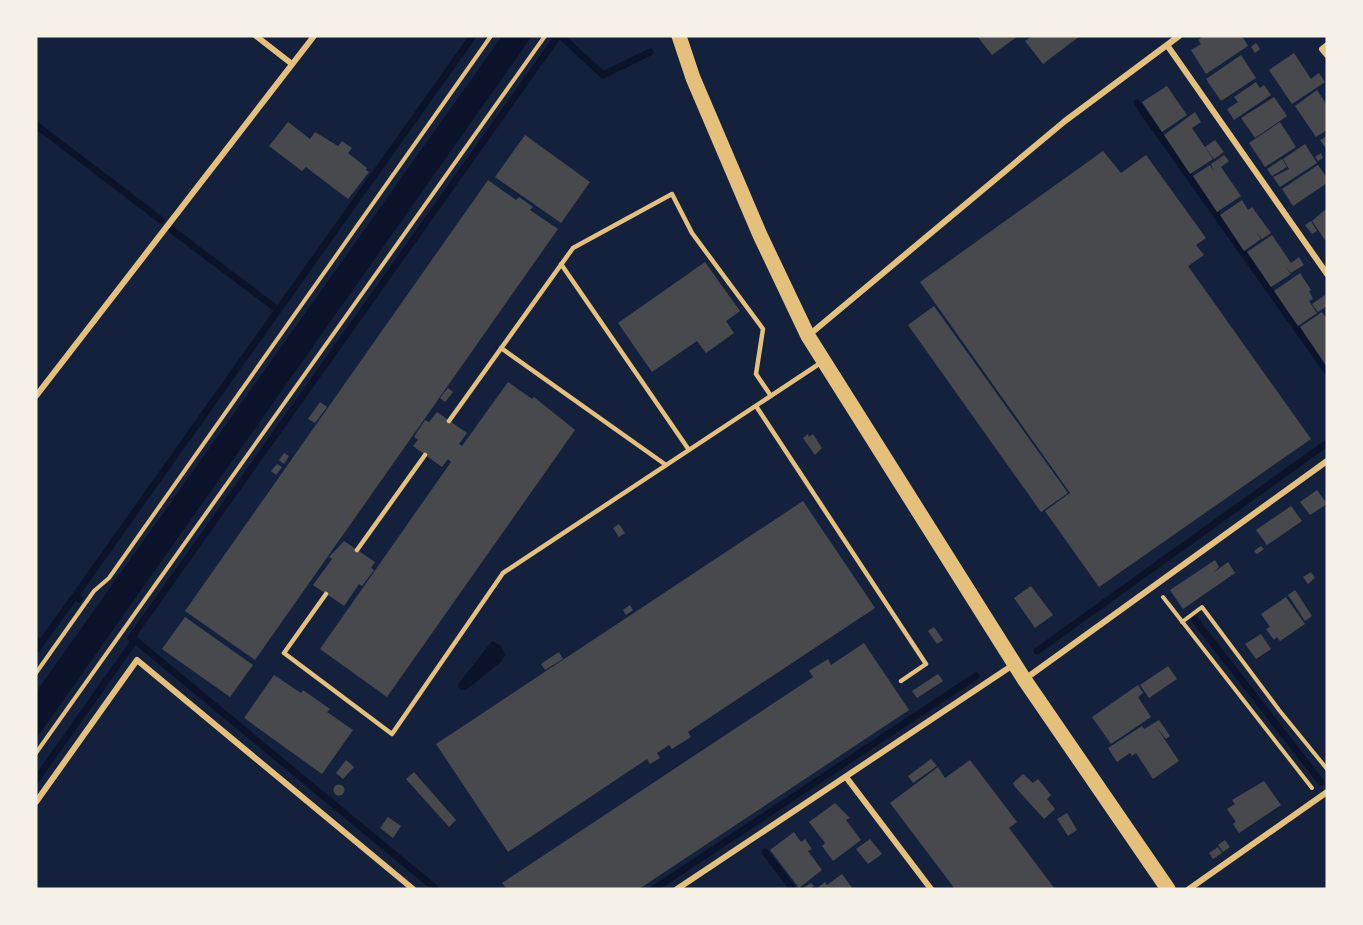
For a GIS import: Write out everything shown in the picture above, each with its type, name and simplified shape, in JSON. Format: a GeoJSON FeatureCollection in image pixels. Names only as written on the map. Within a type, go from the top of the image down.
{"type":"FeatureCollection","features":[{"type":"Feature","properties":{"kind":"main road"},"geometry":{"type":"LineString","coordinates":[[679,36],[693,78],[760,235],[808,336],[1024,679],[1168,889]]}},
{"type":"Feature","properties":{"kind":"street"},"geometry":{"type":"LineString","coordinates":[[256,36],[292,64]]}},
{"type":"Feature","properties":{"kind":"street"},"geometry":{"type":"LineString","coordinates":[[36,396],[314,36]]}},
{"type":"Feature","properties":{"kind":"street"},"geometry":{"type":"LineString","coordinates":[[808,336],[1065,122],[1179,36]]}},
{"type":"Feature","properties":{"kind":"street"},"geometry":{"type":"LineString","coordinates":[[1167,45],[1327,274]]}},
{"type":"Feature","properties":{"kind":"street"},"geometry":{"type":"LineString","coordinates":[[1327,45],[1322,48],[1327,55]]}},
{"type":"Feature","properties":{"kind":"street"},"geometry":{"type":"LineString","coordinates":[[36,382],[42,388]]}},
{"type":"Feature","properties":{"kind":"street"},"geometry":{"type":"LineString","coordinates":[[1024,679],[1327,461]]}},
{"type":"Feature","properties":{"kind":"street"},"geometry":{"type":"LineString","coordinates":[[36,802],[137,660],[413,889]]}},
{"type":"Feature","properties":{"kind":"street"},"geometry":{"type":"LineString","coordinates":[[677,889],[1015,664]]}},
{"type":"Feature","properties":{"kind":"street"},"geometry":{"type":"LineString","coordinates":[[846,777],[931,889]]}},
{"type":"Feature","properties":{"kind":"street"},"geometry":{"type":"LineString","coordinates":[[1189,889],[1327,792]]}},
{"type":"Feature","properties":{"kind":"lane"},"geometry":{"type":"LineString","coordinates":[[449,421],[573,248],[672,194],[692,232],[763,329],[756,374],[771,396]]}},
{"type":"Feature","properties":{"kind":"lane"},"geometry":{"type":"LineString","coordinates":[[561,264],[689,450]]}},
{"type":"Feature","properties":{"kind":"lane"},"geometry":{"type":"LineString","coordinates":[[501,348],[666,465]]}},
{"type":"Feature","properties":{"kind":"lane"},"geometry":{"type":"LineString","coordinates":[[326,594],[284,653],[392,734],[502,573],[824,360]]}},
{"type":"Feature","properties":{"kind":"lane"},"geometry":{"type":"LineString","coordinates":[[756,405],[926,664],[901,681]]}},
{"type":"Feature","properties":{"kind":"lane"},"geometry":{"type":"LineString","coordinates":[[357,550],[425,454]]}},
{"type":"Feature","properties":{"kind":"path"},"geometry":{"type":"LineString","coordinates":[[36,673],[94,591],[109,578],[491,36]]}},
{"type":"Feature","properties":{"kind":"path"},"geometry":{"type":"LineString","coordinates":[[36,753],[545,36]]}},
{"type":"Feature","properties":{"kind":"path"},"geometry":{"type":"LineString","coordinates":[[1154,586],[1320,798]]}},
{"type":"Feature","properties":{"kind":"path"},"geometry":{"type":"LineString","coordinates":[[1182,622],[1202,607],[1279,710],[1327,769]]}},
{"type":"Feature","properties":{"kind":"water"},"geometry":{"type":"Polygon","coordinates":[[[502,36],[532,36],[36,739],[36,692],[502,36]]]}},
{"type":"Feature","properties":{"kind":"water"},"geometry":{"type":"Polygon","coordinates":[[[492,641],[501,646],[505,655],[501,662],[466,690],[461,690],[458,687],[459,683],[492,641]]]}},
{"type":"Feature","properties":{"kind":"building"},"geometry":{"type":"Polygon","coordinates":[[[977,36],[1018,36],[992,55],[977,36]]]}},
{"type":"Feature","properties":{"kind":"building"},"geometry":{"type":"Polygon","coordinates":[[[1032,36],[1080,36],[1043,64],[1025,41],[1032,36]]]}},
{"type":"Feature","properties":{"kind":"building"},"geometry":{"type":"Polygon","coordinates":[[[1204,36],[1242,36],[1248,46],[1206,74],[1191,50],[1201,44],[1198,40],[1204,36]]]}},
{"type":"Feature","properties":{"kind":"building"},"geometry":{"type":"Polygon","coordinates":[[[1256,43],[1260,49],[1255,53],[1251,47],[1256,43]]]}},
{"type":"Feature","properties":{"kind":"building"},"geometry":{"type":"Polygon","coordinates":[[[1294,53],[1311,79],[1319,73],[1325,82],[1292,104],[1269,70],[1294,53]]]}},
{"type":"Feature","properties":{"kind":"building"},"geometry":{"type":"Polygon","coordinates":[[[1241,55],[1256,78],[1221,101],[1206,79],[1241,55]]]}},
{"type":"Feature","properties":{"kind":"building"},"geometry":{"type":"Polygon","coordinates":[[[1256,82],[1260,88],[1264,85],[1271,95],[1234,120],[1227,109],[1238,102],[1234,97],[1256,82]]]}},
{"type":"Feature","properties":{"kind":"building"},"geometry":{"type":"Polygon","coordinates":[[[1167,86],[1187,115],[1162,132],[1142,102],[1167,86]]]}},
{"type":"Feature","properties":{"kind":"building"},"geometry":{"type":"Polygon","coordinates":[[[1317,90],[1327,105],[1327,130],[1316,137],[1295,106],[1317,90]]]}},
{"type":"Feature","properties":{"kind":"building"},"geometry":{"type":"Polygon","coordinates":[[[1274,97],[1287,116],[1255,138],[1241,118],[1274,97]]]}},
{"type":"Feature","properties":{"kind":"building"},"geometry":{"type":"Polygon","coordinates":[[[1195,112],[1201,122],[1192,128],[1213,159],[1190,174],[1164,135],[1195,112]]]}},
{"type":"Feature","properties":{"kind":"building"},"geometry":{"type":"Polygon","coordinates":[[[288,122],[310,139],[315,132],[338,146],[342,141],[352,148],[348,153],[369,172],[348,199],[306,167],[302,171],[269,146],[288,122]]]}},
{"type":"Feature","properties":{"kind":"building"},"geometry":{"type":"Polygon","coordinates":[[[1280,122],[1296,147],[1265,167],[1249,143],[1280,122]]]}},
{"type":"Feature","properties":{"kind":"building"},"geometry":{"type":"Polygon","coordinates":[[[525,135],[590,182],[561,223],[495,177],[525,135]]]}},
{"type":"Feature","properties":{"kind":"building"},"geometry":{"type":"Polygon","coordinates":[[[1327,136],[1327,150],[1320,140],[1327,136]]]}},
{"type":"Feature","properties":{"kind":"building"},"geometry":{"type":"Polygon","coordinates":[[[1215,140],[1224,152],[1214,159],[1205,147],[1215,140]]]}},
{"type":"Feature","properties":{"kind":"building"},"geometry":{"type":"Polygon","coordinates":[[[1305,144],[1317,163],[1280,187],[1273,177],[1289,169],[1283,159],[1305,144]]]}},
{"type":"Feature","properties":{"kind":"building"},"geometry":{"type":"Polygon","coordinates":[[[1103,151],[1121,173],[1146,155],[1206,238],[1196,245],[1204,255],[1188,266],[1311,439],[1099,587],[1045,511],[1070,493],[920,282],[1103,151]]]}},
{"type":"Feature","properties":{"kind":"building"},"geometry":{"type":"Polygon","coordinates":[[[1321,153],[1323,158],[1318,161],[1315,157],[1321,153]]]}},
{"type":"Feature","properties":{"kind":"building"},"geometry":{"type":"Polygon","coordinates":[[[1224,155],[1229,161],[1221,167],[1241,196],[1217,212],[1193,176],[1210,165],[1214,172],[1211,164],[1224,155]]]}},
{"type":"Feature","properties":{"kind":"building"},"geometry":{"type":"Polygon","coordinates":[[[1282,159],[1287,167],[1272,176],[1267,169],[1282,159]]]}},
{"type":"Feature","properties":{"kind":"building"},"geometry":{"type":"Polygon","coordinates":[[[1318,165],[1327,178],[1327,183],[1293,206],[1282,189],[1318,165]]]}},
{"type":"Feature","properties":{"kind":"building"},"geometry":{"type":"Polygon","coordinates":[[[488,180],[516,200],[519,197],[533,207],[530,210],[558,229],[255,660],[185,611],[488,180]]]}},
{"type":"Feature","properties":{"kind":"building"},"geometry":{"type":"Polygon","coordinates":[[[1242,200],[1248,210],[1252,207],[1271,233],[1262,239],[1255,230],[1261,239],[1244,251],[1220,215],[1242,200]]]}},
{"type":"Feature","properties":{"kind":"building"},"geometry":{"type":"Polygon","coordinates":[[[1327,208],[1327,238],[1325,240],[1312,221],[1327,208]]]}},
{"type":"Feature","properties":{"kind":"building"},"geometry":{"type":"Polygon","coordinates":[[[1311,221],[1317,231],[1312,234],[1305,225],[1311,221]]]}},
{"type":"Feature","properties":{"kind":"building"},"geometry":{"type":"Polygon","coordinates":[[[1272,235],[1291,263],[1299,257],[1304,265],[1291,273],[1285,266],[1291,274],[1271,287],[1247,252],[1272,235]]]}},
{"type":"Feature","properties":{"kind":"building"},"geometry":{"type":"Polygon","coordinates":[[[705,262],[740,311],[726,321],[734,333],[706,353],[697,341],[652,372],[618,323],[705,262]]]}},
{"type":"Feature","properties":{"kind":"building"},"geometry":{"type":"Polygon","coordinates":[[[1300,273],[1311,290],[1309,291],[1313,299],[1309,301],[1317,313],[1298,326],[1274,291],[1300,273]]]}},
{"type":"Feature","properties":{"kind":"building"},"geometry":{"type":"Polygon","coordinates":[[[1325,295],[1327,306],[1318,312],[1312,304],[1325,295]]]}},
{"type":"Feature","properties":{"kind":"building"},"geometry":{"type":"Polygon","coordinates":[[[934,306],[1068,493],[1041,512],[908,325],[934,306]]]}},
{"type":"Feature","properties":{"kind":"building"},"geometry":{"type":"Polygon","coordinates":[[[1322,312],[1327,319],[1327,367],[1300,327],[1322,312]]]}},
{"type":"Feature","properties":{"kind":"building"},"geometry":{"type":"Polygon","coordinates":[[[508,382],[532,399],[534,397],[575,430],[387,697],[320,649],[451,462],[448,459],[442,467],[413,446],[418,440],[414,437],[425,420],[429,422],[437,412],[467,433],[459,444],[462,446],[508,382]]]}},
{"type":"Feature","properties":{"kind":"building"},"geometry":{"type":"Polygon","coordinates":[[[448,388],[453,392],[445,402],[440,398],[448,388]]]}},
{"type":"Feature","properties":{"kind":"building"},"geometry":{"type":"Polygon","coordinates":[[[320,402],[327,407],[315,423],[308,419],[320,402]]]}},
{"type":"Feature","properties":{"kind":"building"},"geometry":{"type":"Polygon","coordinates":[[[808,434],[809,437],[813,434],[822,448],[815,455],[803,438],[808,434]]]}},
{"type":"Feature","properties":{"kind":"building"},"geometry":{"type":"Polygon","coordinates":[[[284,453],[289,456],[284,464],[279,460],[284,453]]]}},
{"type":"Feature","properties":{"kind":"building"},"geometry":{"type":"Polygon","coordinates":[[[277,464],[282,467],[276,475],[271,471],[277,464]]]}},
{"type":"Feature","properties":{"kind":"building"},"geometry":{"type":"Polygon","coordinates":[[[1317,490],[1327,504],[1310,515],[1300,502],[1317,490]]]}},
{"type":"Feature","properties":{"kind":"building"},"geometry":{"type":"Polygon","coordinates":[[[803,501],[875,608],[688,732],[691,737],[672,749],[669,745],[657,753],[660,758],[650,764],[647,759],[508,852],[436,744],[803,501]]]}},
{"type":"Feature","properties":{"kind":"building"},"geometry":{"type":"Polygon","coordinates":[[[1291,506],[1302,521],[1267,545],[1256,530],[1291,506]]]}},
{"type":"Feature","properties":{"kind":"building"},"geometry":{"type":"Polygon","coordinates":[[[619,524],[625,533],[619,537],[613,528],[619,524]]]}},
{"type":"Feature","properties":{"kind":"building"},"geometry":{"type":"Polygon","coordinates":[[[344,541],[375,562],[371,568],[374,570],[362,586],[359,584],[344,606],[313,585],[332,559],[329,557],[344,541]]]}},
{"type":"Feature","properties":{"kind":"building"},"geometry":{"type":"Polygon","coordinates":[[[1261,546],[1264,549],[1257,554],[1254,551],[1261,546]]]}},
{"type":"Feature","properties":{"kind":"building"},"geometry":{"type":"Polygon","coordinates":[[[1215,560],[1219,567],[1213,573],[1228,562],[1235,573],[1183,609],[1170,590],[1215,560]]]}},
{"type":"Feature","properties":{"kind":"building"},"geometry":{"type":"Polygon","coordinates":[[[1311,572],[1315,578],[1308,584],[1303,577],[1311,572]]]}},
{"type":"Feature","properties":{"kind":"building"},"geometry":{"type":"Polygon","coordinates":[[[1031,586],[1053,615],[1035,628],[1014,598],[1031,586]]]}},
{"type":"Feature","properties":{"kind":"building"},"geometry":{"type":"Polygon","coordinates":[[[1295,590],[1312,616],[1305,621],[1288,595],[1295,590]]]}},
{"type":"Feature","properties":{"kind":"building"},"geometry":{"type":"Polygon","coordinates":[[[1286,597],[1305,624],[1280,641],[1277,637],[1274,640],[1266,629],[1270,627],[1261,614],[1286,597]]]}},
{"type":"Feature","properties":{"kind":"building"},"geometry":{"type":"Polygon","coordinates":[[[630,605],[633,610],[626,615],[623,610],[630,605]]]}},
{"type":"Feature","properties":{"kind":"building"},"geometry":{"type":"Polygon","coordinates":[[[185,617],[253,665],[230,697],[162,649],[185,617]]]}},
{"type":"Feature","properties":{"kind":"building"},"geometry":{"type":"Polygon","coordinates":[[[934,627],[943,640],[937,644],[928,631],[934,627]]]}},
{"type":"Feature","properties":{"kind":"building"},"geometry":{"type":"Polygon","coordinates":[[[1261,634],[1271,649],[1256,659],[1245,644],[1261,634]]]}},
{"type":"Feature","properties":{"kind":"building"},"geometry":{"type":"Polygon","coordinates":[[[864,643],[909,710],[639,889],[507,889],[502,883],[813,677],[809,671],[828,659],[831,665],[864,643]]]}},
{"type":"Feature","properties":{"kind":"building"},"geometry":{"type":"Polygon","coordinates":[[[559,652],[563,659],[545,670],[541,664],[559,652]]]}},
{"type":"Feature","properties":{"kind":"building"},"geometry":{"type":"Polygon","coordinates":[[[1168,666],[1177,679],[1149,698],[1140,685],[1168,666]]]}},
{"type":"Feature","properties":{"kind":"building"},"geometry":{"type":"Polygon","coordinates":[[[938,674],[943,681],[917,698],[912,691],[938,674]]]}},
{"type":"Feature","properties":{"kind":"building"},"geometry":{"type":"Polygon","coordinates":[[[274,675],[301,693],[303,690],[330,709],[327,712],[353,730],[322,774],[244,718],[274,675]]]}},
{"type":"Feature","properties":{"kind":"building"},"geometry":{"type":"Polygon","coordinates":[[[1138,685],[1143,693],[1138,697],[1151,717],[1111,744],[1092,717],[1138,685]]]}},
{"type":"Feature","properties":{"kind":"building"},"geometry":{"type":"Polygon","coordinates":[[[1159,720],[1170,736],[1166,739],[1157,728],[1179,761],[1153,779],[1136,753],[1132,756],[1130,753],[1117,762],[1108,748],[1142,726],[1144,729],[1159,720]]]}},
{"type":"Feature","properties":{"kind":"building"},"geometry":{"type":"Polygon","coordinates":[[[931,759],[937,766],[913,783],[908,776],[931,759]]]}},
{"type":"Feature","properties":{"kind":"building"},"geometry":{"type":"Polygon","coordinates":[[[346,760],[354,767],[343,779],[336,773],[346,760]]]}},
{"type":"Feature","properties":{"kind":"building"},"geometry":{"type":"Polygon","coordinates":[[[970,760],[1017,822],[1009,828],[1055,889],[955,889],[890,803],[938,767],[945,778],[970,760]]]}},
{"type":"Feature","properties":{"kind":"building"},"geometry":{"type":"Polygon","coordinates":[[[414,772],[456,820],[449,827],[406,779],[414,772]]]}},
{"type":"Feature","properties":{"kind":"building"},"geometry":{"type":"Polygon","coordinates":[[[1023,774],[1033,783],[1038,779],[1051,795],[1047,799],[1055,809],[1044,819],[1013,783],[1023,774]]]}},
{"type":"Feature","properties":{"kind":"building"},"geometry":{"type":"Polygon","coordinates":[[[1264,781],[1281,805],[1239,833],[1233,824],[1236,822],[1227,809],[1235,804],[1232,800],[1264,781]]]}},
{"type":"Feature","properties":{"kind":"building"},"geometry":{"type":"Polygon","coordinates":[[[339,785],[343,786],[343,794],[339,795],[335,794],[334,790],[335,786],[339,785]]]}},
{"type":"Feature","properties":{"kind":"building"},"geometry":{"type":"Polygon","coordinates":[[[835,803],[850,818],[846,820],[861,840],[833,861],[822,846],[825,843],[809,822],[835,803]]]}},
{"type":"Feature","properties":{"kind":"building"},"geometry":{"type":"Polygon","coordinates":[[[1067,813],[1077,830],[1068,836],[1057,819],[1067,813]]]}},
{"type":"Feature","properties":{"kind":"building"},"geometry":{"type":"Polygon","coordinates":[[[388,817],[401,826],[393,838],[380,828],[388,817]]]}},
{"type":"Feature","properties":{"kind":"building"},"geometry":{"type":"Polygon","coordinates":[[[794,832],[801,842],[805,839],[812,849],[808,851],[822,870],[799,888],[770,850],[794,832]]]}},
{"type":"Feature","properties":{"kind":"building"},"geometry":{"type":"Polygon","coordinates":[[[870,839],[882,854],[868,864],[856,849],[870,839]]]}},
{"type":"Feature","properties":{"kind":"building"},"geometry":{"type":"Polygon","coordinates":[[[1225,840],[1230,847],[1223,852],[1218,845],[1225,840]]]}},
{"type":"Feature","properties":{"kind":"building"},"geometry":{"type":"Polygon","coordinates":[[[1218,847],[1222,853],[1213,859],[1209,853],[1218,847]]]}},
{"type":"Feature","properties":{"kind":"building"},"geometry":{"type":"Polygon","coordinates":[[[842,874],[853,889],[816,889],[825,882],[827,885],[842,874]]]}},
{"type":"Feature","properties":{"kind":"building"},"geometry":{"type":"Polygon","coordinates":[[[811,883],[814,886],[810,889],[802,889],[811,883]]]}},
{"type":"Feature","properties":{"kind":"waterway"},"geometry":{"type":"LineString","coordinates":[[79,599],[75,596],[473,36]]}},
{"type":"Feature","properties":{"kind":"waterway"},"geometry":{"type":"LineString","coordinates":[[131,638],[558,36]]}},
{"type":"Feature","properties":{"kind":"waterway"},"geometry":{"type":"LineString","coordinates":[[561,36],[603,75],[650,52]]}},
{"type":"Feature","properties":{"kind":"waterway"},"geometry":{"type":"LineString","coordinates":[[1137,103],[1327,371]]}},
{"type":"Feature","properties":{"kind":"waterway"},"geometry":{"type":"LineString","coordinates":[[36,125],[161,220]]}},
{"type":"Feature","properties":{"kind":"waterway"},"geometry":{"type":"LineString","coordinates":[[172,230],[278,310]]}},
{"type":"Feature","properties":{"kind":"waterway"},"geometry":{"type":"LineString","coordinates":[[1037,651],[1327,443]]}},
{"type":"Feature","properties":{"kind":"waterway"},"geometry":{"type":"LineString","coordinates":[[36,650],[75,596]]}},
{"type":"Feature","properties":{"kind":"waterway"},"geometry":{"type":"LineString","coordinates":[[1195,620],[1321,782]]}},
{"type":"Feature","properties":{"kind":"waterway"},"geometry":{"type":"LineString","coordinates":[[36,780],[135,640],[132,639]]}},
{"type":"Feature","properties":{"kind":"waterway"},"geometry":{"type":"LineString","coordinates":[[135,640],[436,889]]}},
{"type":"Feature","properties":{"kind":"waterway"},"geometry":{"type":"LineString","coordinates":[[654,889],[976,676]]}},
{"type":"Feature","properties":{"kind":"waterway"},"geometry":{"type":"LineString","coordinates":[[765,852],[793,889]]}}]}
